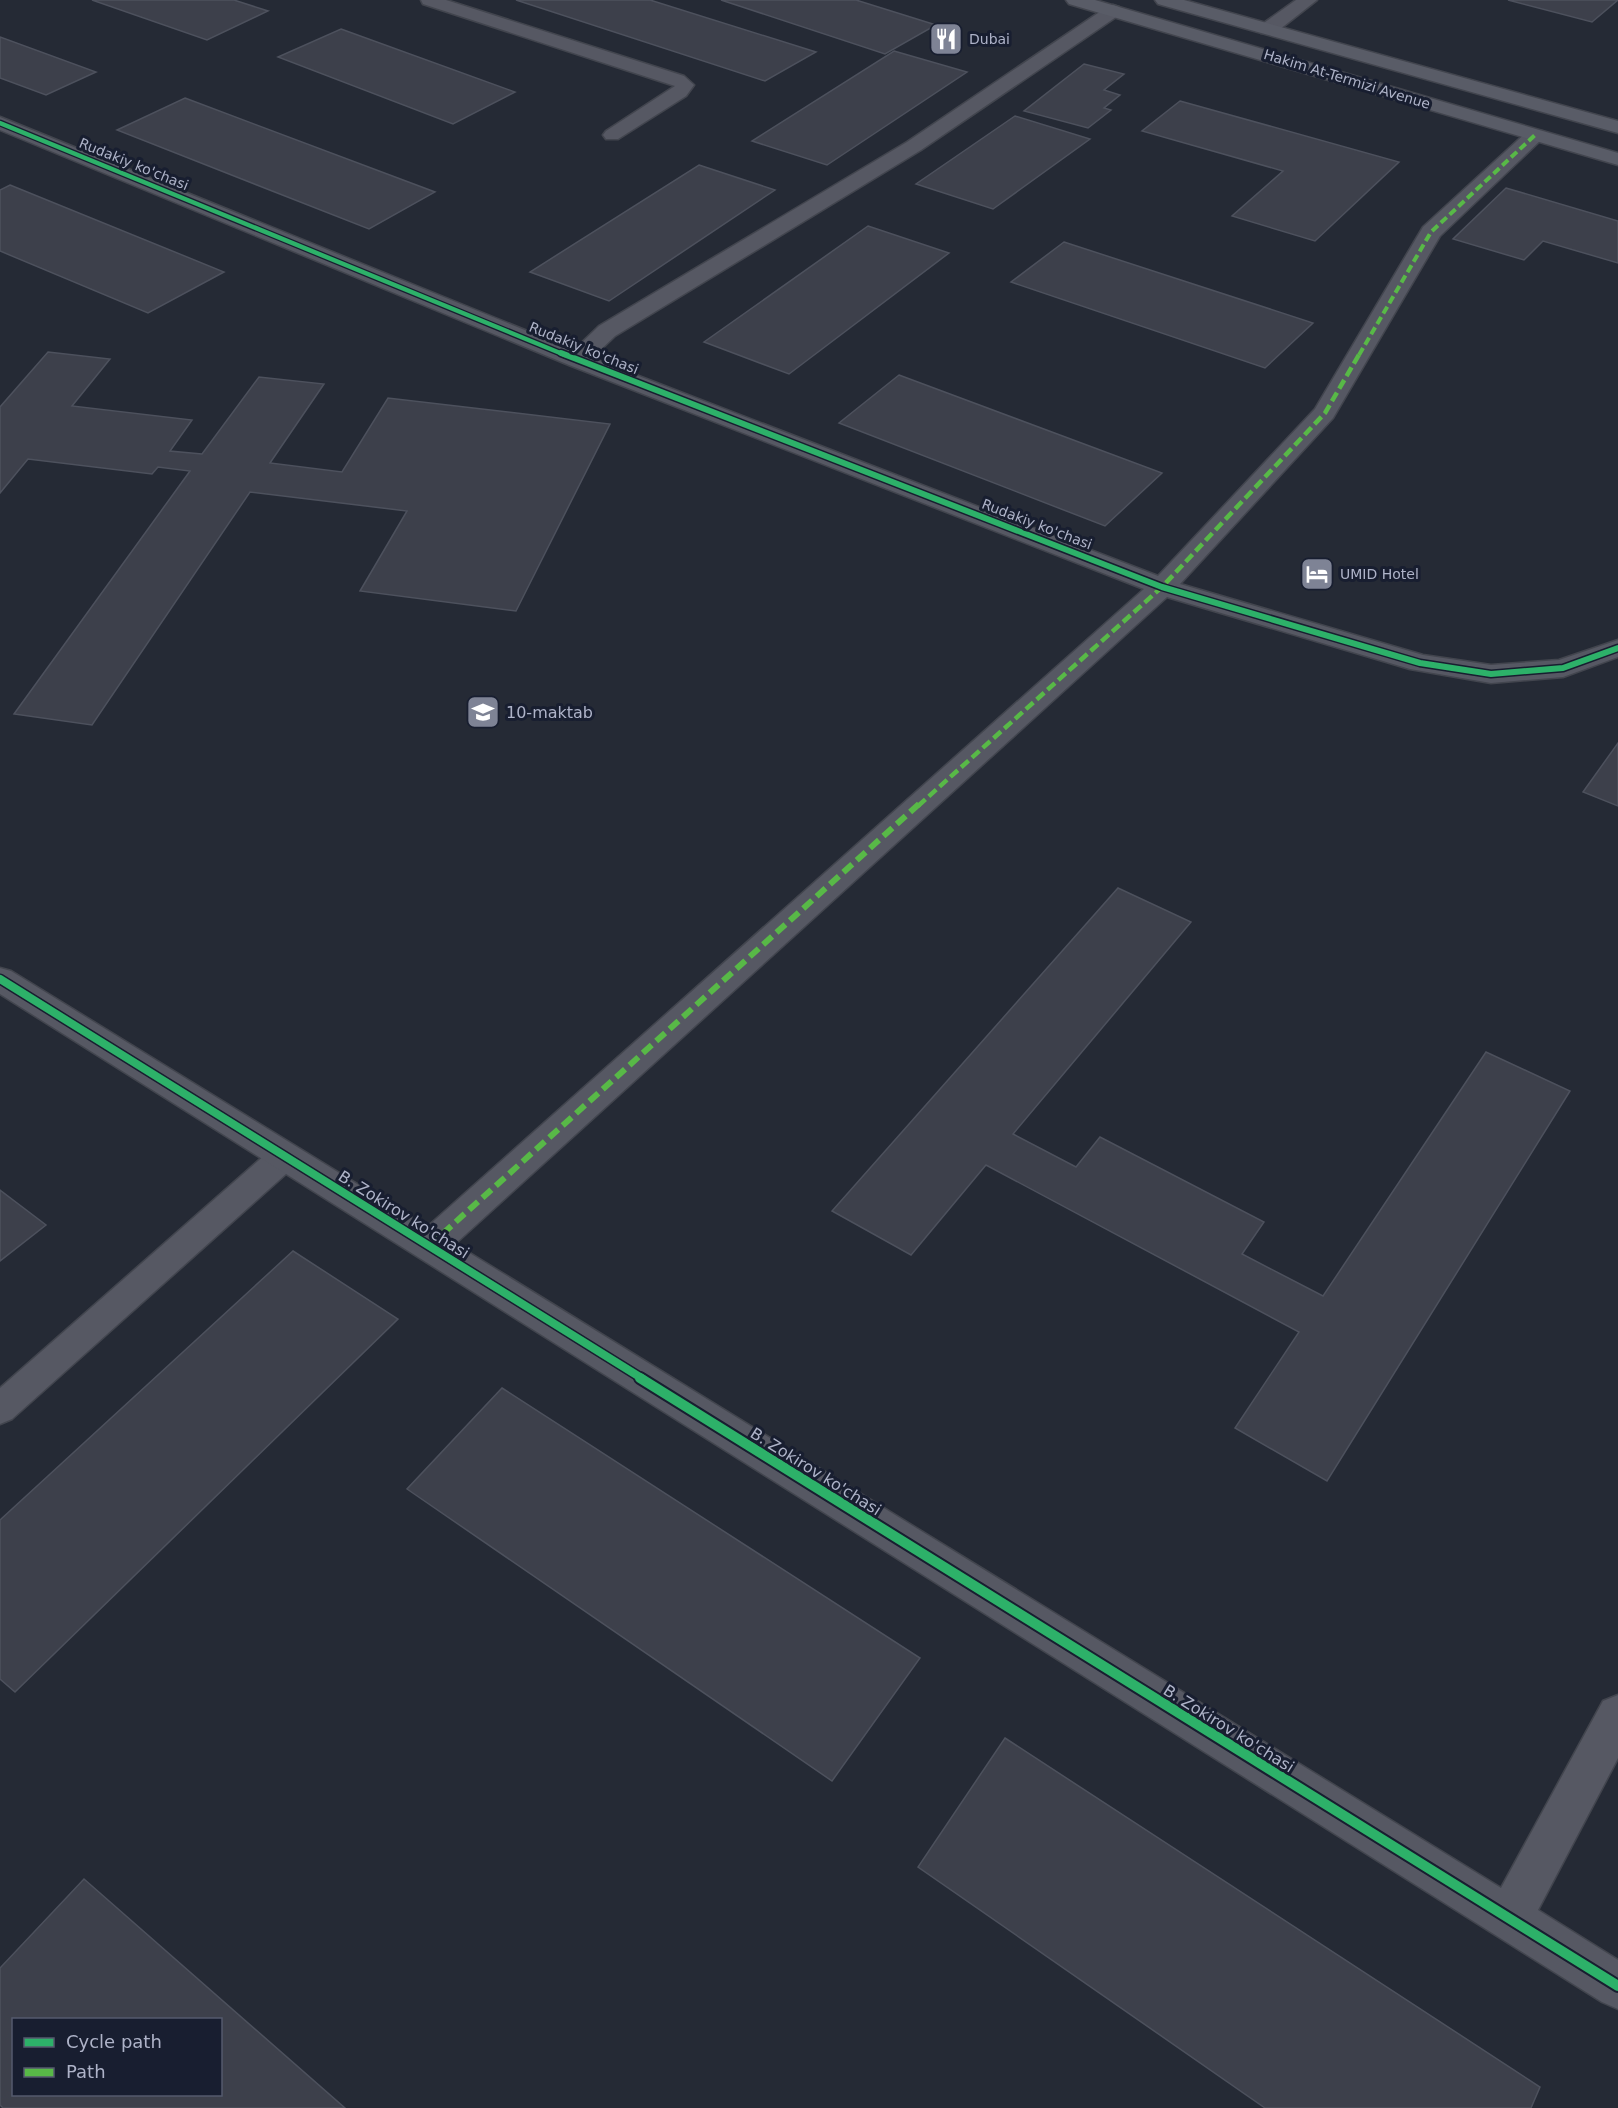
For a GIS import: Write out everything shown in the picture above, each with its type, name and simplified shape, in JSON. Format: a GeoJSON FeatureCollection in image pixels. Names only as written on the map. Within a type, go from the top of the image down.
{"type":"FeatureCollection","features":[{"type":"Feature","properties":{"kind":"main road","name":"Hakim At-Termizi Avenue"},"geometry":{"type":"LineString","coordinates":[[1075,0],[1618,159]]}},
{"type":"Feature","properties":{"kind":"main road","name":"Hakim At-Termizi Avenue"},"geometry":{"type":"LineString","coordinates":[[1164,0],[1618,127]]}},
{"type":"Feature","properties":{"kind":"street"},"geometry":{"type":"LineString","coordinates":[[1268,29],[1308,0]]}},
{"type":"Feature","properties":{"kind":"street"},"geometry":{"type":"LineString","coordinates":[[577,360],[608,331],[914,146],[1113,11]]}},
{"type":"Feature","properties":{"kind":"street","name":"Rudakiy ko'chasi"},"geometry":{"type":"LineString","coordinates":[[0,123],[577,360],[1162,587],[1420,663],[1491,674],[1563,668],[1618,648]]}},
{"type":"Feature","properties":{"kind":"street"},"geometry":{"type":"LineString","coordinates":[[429,1246],[1162,587],[1324,413],[1431,232],[1535,135]]}},
{"type":"Feature","properties":{"kind":"street","name":"B. Zokirov ko'chasi"},"geometry":{"type":"LineString","coordinates":[[0,979],[1618,1986]]}},
{"type":"Feature","properties":{"kind":"street"},"geometry":{"type":"LineString","coordinates":[[1509,1918],[1618,1715]]}},
{"type":"Feature","properties":{"kind":"lane"},"geometry":{"type":"LineString","coordinates":[[429,0],[678,80],[685,85],[680,92],[612,135]]}},
{"type":"Feature","properties":{"kind":"lane"},"geometry":{"type":"LineString","coordinates":[[0,1409],[285,1156]]}},
{"type":"Feature","properties":{"kind":"building"},"geometry":{"type":"Polygon","coordinates":[[[92,0],[234,0],[268,11],[207,40],[92,0]]]}},
{"type":"Feature","properties":{"kind":"building"},"geometry":{"type":"Polygon","coordinates":[[[516,0],[650,0],[816,52],[765,81],[516,0]]]}},
{"type":"Feature","properties":{"kind":"building"},"geometry":{"type":"Polygon","coordinates":[[[721,0],[856,0],[936,25],[885,54],[721,0]]]}},
{"type":"Feature","properties":{"kind":"building"},"geometry":{"type":"Polygon","coordinates":[[[1508,0],[1618,0],[1592,22],[1508,0]]]}},
{"type":"Feature","properties":{"kind":"building"},"geometry":{"type":"Polygon","coordinates":[[[341,29],[515,92],[453,124],[278,57],[341,29]]]}},
{"type":"Feature","properties":{"kind":"building"},"geometry":{"type":"Polygon","coordinates":[[[0,37],[96,72],[46,95],[0,78],[0,37]]]}},
{"type":"Feature","properties":{"kind":"building"},"geometry":{"type":"Polygon","coordinates":[[[894,51],[967,72],[827,165],[752,141],[894,51]]]}},
{"type":"Feature","properties":{"kind":"building"},"geometry":{"type":"Polygon","coordinates":[[[1084,64],[1124,74],[1104,90],[1120,95],[1104,108],[1111,110],[1088,128],[1024,111],[1084,64]]]}},
{"type":"Feature","properties":{"kind":"building"},"geometry":{"type":"Polygon","coordinates":[[[185,98],[435,192],[369,229],[117,130],[185,98]]]}},
{"type":"Feature","properties":{"kind":"building"},"geometry":{"type":"Polygon","coordinates":[[[1180,101],[1399,162],[1315,241],[1232,216],[1283,171],[1142,131],[1180,101]]]}},
{"type":"Feature","properties":{"kind":"building"},"geometry":{"type":"Polygon","coordinates":[[[1015,116],[1090,139],[993,209],[916,184],[1015,116]]]}},
{"type":"Feature","properties":{"kind":"building"},"geometry":{"type":"Polygon","coordinates":[[[699,165],[775,190],[609,301],[530,272],[699,165]]]}},
{"type":"Feature","properties":{"kind":"building"},"geometry":{"type":"Polygon","coordinates":[[[10,185],[224,272],[148,313],[0,251],[0,190],[10,185]]]}},
{"type":"Feature","properties":{"kind":"building"},"geometry":{"type":"Polygon","coordinates":[[[1506,188],[1618,221],[1618,263],[1543,241],[1524,260],[1453,239],[1506,188]]]}},
{"type":"Feature","properties":{"kind":"building"},"geometry":{"type":"Polygon","coordinates":[[[868,226],[949,253],[789,374],[704,342],[868,226]]]}},
{"type":"Feature","properties":{"kind":"building"},"geometry":{"type":"Polygon","coordinates":[[[1064,242],[1313,323],[1265,368],[1011,282],[1064,242]]]}},
{"type":"Feature","properties":{"kind":"building"},"geometry":{"type":"Polygon","coordinates":[[[48,352],[110,359],[72,406],[192,420],[170,451],[202,454],[259,377],[324,384],[270,463],[342,472],[388,398],[610,424],[516,611],[360,591],[407,511],[250,492],[92,725],[14,714],[190,471],[158,467],[152,474],[28,459],[0,493],[0,407],[48,352]]]}},
{"type":"Feature","properties":{"kind":"building"},"geometry":{"type":"Polygon","coordinates":[[[899,375],[1162,473],[1105,526],[839,423],[899,375]]]}},
{"type":"Feature","properties":{"kind":"building"},"geometry":{"type":"Polygon","coordinates":[[[1618,743],[1618,806],[1583,792],[1618,743]]]}},
{"type":"Feature","properties":{"kind":"building"},"geometry":{"type":"Polygon","coordinates":[[[1118,888],[1191,922],[1013,1134],[1076,1167],[1100,1137],[1264,1222],[1242,1254],[1323,1296],[1486,1052],[1570,1091],[1327,1481],[1235,1428],[1299,1332],[986,1165],[911,1255],[832,1211],[1118,888]]]}},
{"type":"Feature","properties":{"kind":"building"},"geometry":{"type":"Polygon","coordinates":[[[0,1190],[46,1225],[0,1261],[0,1190]]]}},
{"type":"Feature","properties":{"kind":"building"},"geometry":{"type":"Polygon","coordinates":[[[293,1251],[398,1319],[15,1692],[0,1679],[0,1520],[293,1251]]]}},
{"type":"Feature","properties":{"kind":"building"},"geometry":{"type":"Polygon","coordinates":[[[502,1388],[920,1658],[832,1781],[407,1489],[502,1388]]]}},
{"type":"Feature","properties":{"kind":"building"},"geometry":{"type":"Polygon","coordinates":[[[1005,1738],[1540,2087],[1531,2108],[1265,2108],[918,1867],[1005,1738]]]}},
{"type":"Feature","properties":{"kind":"building"},"geometry":{"type":"Polygon","coordinates":[[[84,1879],[345,2108],[3,2108],[0,2105],[0,1968],[84,1879]]]}},
{"type":"Feature","properties":{"kind":"marked path"},"geometry":{"type":"LineString","coordinates":[[429,1246],[1162,587],[1325,413],[1431,232],[1535,135]]}},
{"type":"Feature","properties":{"kind":"cycle path"},"geometry":{"type":"LineString","coordinates":[[0,123],[577,360],[1162,587],[1420,663],[1491,674],[1563,668],[1618,648]]}},
{"type":"Feature","properties":{"kind":"cycle path"},"geometry":{"type":"LineString","coordinates":[[0,979],[1618,1986]]}},
{"type":"Feature","properties":{"kind":"place","name":"Dubai"},"geometry":{"type":"Point","coordinates":[946,39]}},
{"type":"Feature","properties":{"kind":"place","name":"UMID Hotel"},"geometry":{"type":"Point","coordinates":[1317,574]}},
{"type":"Feature","properties":{"kind":"place","name":"10-maktab"},"geometry":{"type":"Point","coordinates":[483,712]}}]}
